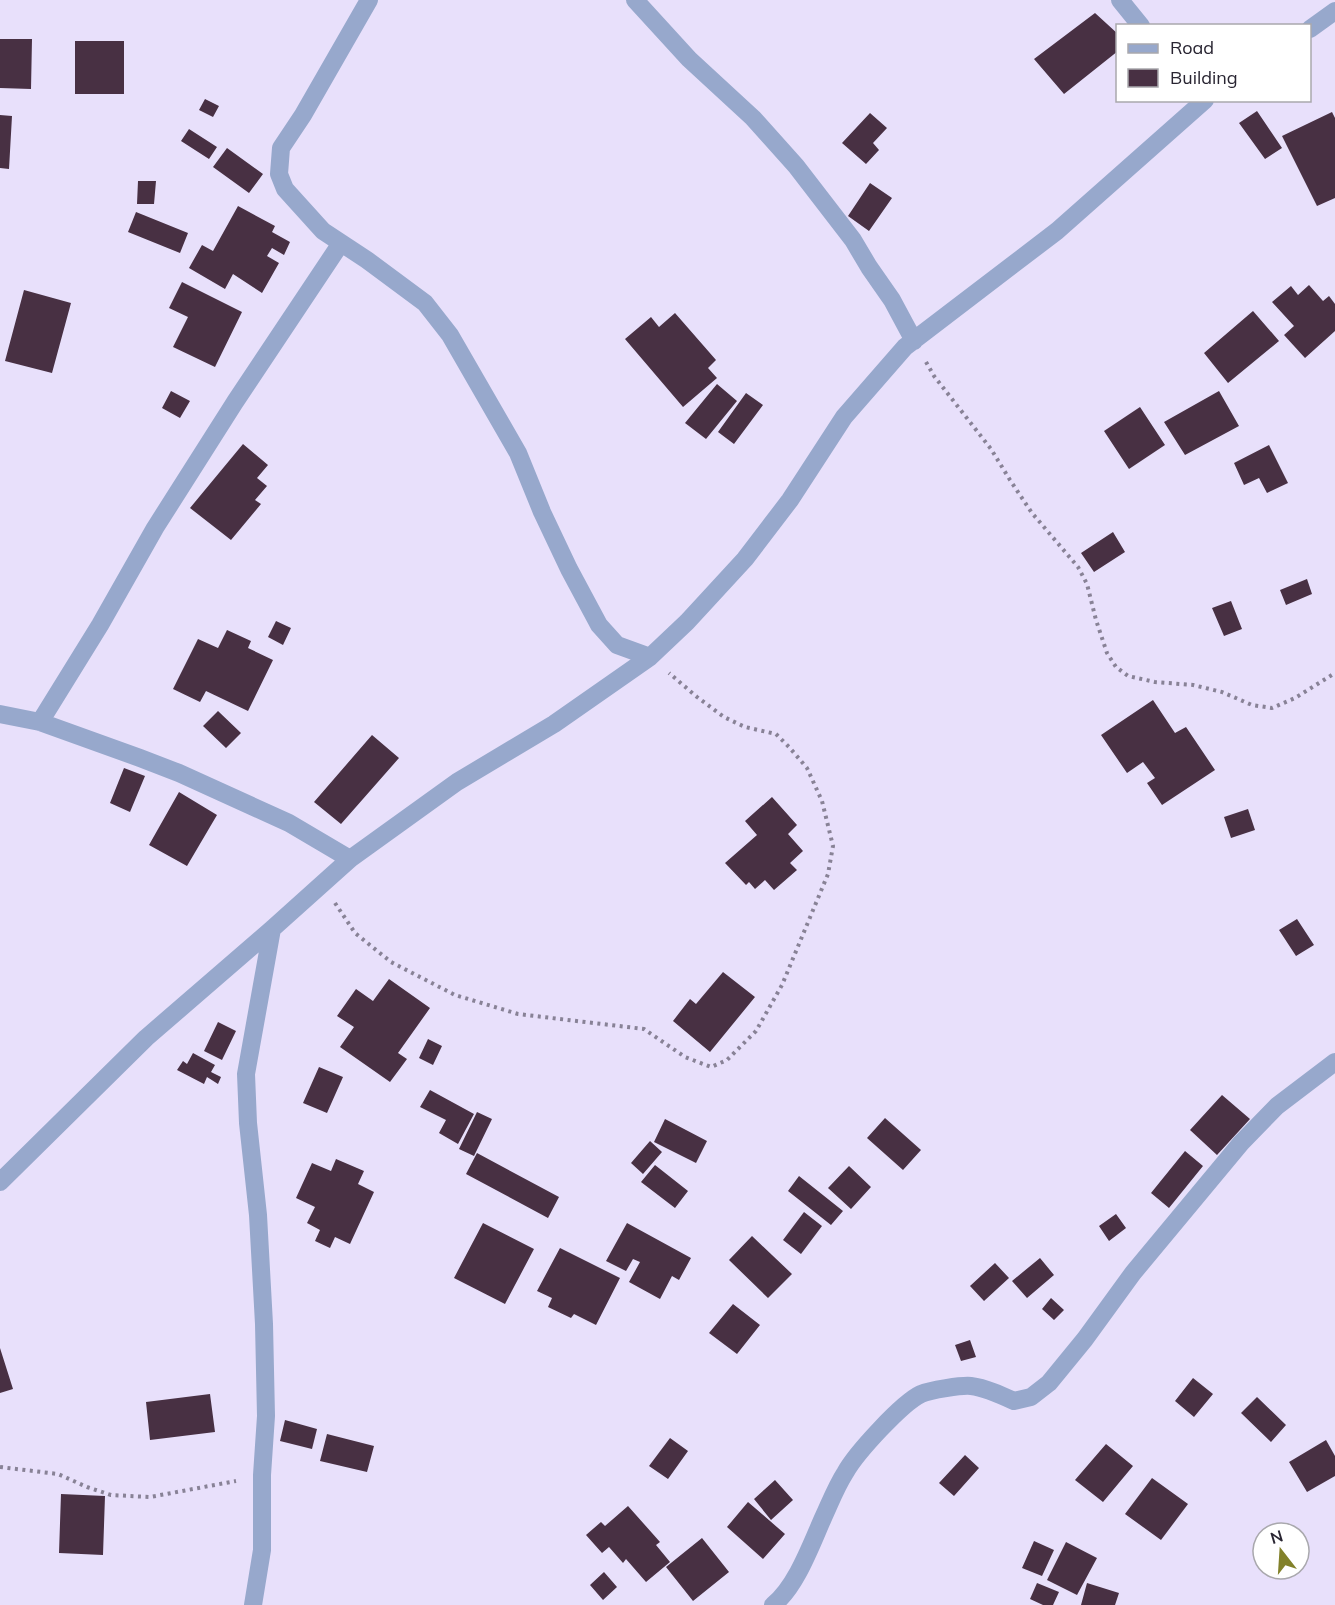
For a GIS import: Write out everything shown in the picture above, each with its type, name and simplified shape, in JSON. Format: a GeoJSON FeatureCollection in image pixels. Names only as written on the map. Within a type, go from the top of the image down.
{"type":"FeatureCollection","features":[{"type":"Feature","properties":{"kind":"street"},"geometry":{"type":"LineString","coordinates":[[369,0],[303,115],[281,148],[279,174],[285,189],[323,231],[425,303],[450,335],[518,453],[542,512],[599,625],[617,645],[650,657]]}},
{"type":"Feature","properties":{"kind":"street"},"geometry":{"type":"LineString","coordinates":[[636,0],[689,58],[753,118],[796,166],[853,240],[892,300],[914,341]]}},
{"type":"Feature","properties":{"kind":"street"},"geometry":{"type":"LineString","coordinates":[[1120,0],[1139,24]]}},
{"type":"Feature","properties":{"kind":"street"},"geometry":{"type":"LineString","coordinates":[[1311,28],[1335,11]]}},
{"type":"Feature","properties":{"kind":"street"},"geometry":{"type":"LineString","coordinates":[[0,1182],[146,1038],[350,859],[457,782],[554,724],[650,657],[687,622],[745,559],[790,500],[844,417],[905,347],[1057,231],[1203,102]]}},
{"type":"Feature","properties":{"kind":"street"},"geometry":{"type":"LineString","coordinates":[[40,722],[100,625],[155,528],[235,402],[341,243]]}},
{"type":"Feature","properties":{"kind":"street"},"geometry":{"type":"LineString","coordinates":[[0,714],[40,722],[189,777],[289,823],[350,859]]}},
{"type":"Feature","properties":{"kind":"street"},"geometry":{"type":"LineString","coordinates":[[253,1605],[262,1551],[262,1475],[266,1416],[258,1215],[248,1123],[246,1074],[272,929]]}},
{"type":"Feature","properties":{"kind":"street"},"geometry":{"type":"LineString","coordinates":[[773,1605],[781,1599],[801,1566],[845,1472],[866,1445],[899,1410],[921,1394],[950,1388],[971,1386],[1014,1401],[1030,1397],[1049,1383],[1085,1339],[1133,1273],[1241,1143],[1277,1106],[1335,1062]]}},
{"type":"Feature","properties":{"kind":"path"},"geometry":{"type":"LineString","coordinates":[[914,341],[934,376],[991,449],[1032,513],[1078,567],[1087,584],[1107,653],[1116,667],[1128,676],[1155,682],[1193,685],[1222,692],[1252,705],[1272,708],[1295,698],[1335,674]]}},
{"type":"Feature","properties":{"kind":"path"},"geometry":{"type":"LineString","coordinates":[[322,883],[355,933],[391,962],[455,995],[518,1014],[644,1029],[685,1057],[711,1067],[727,1060],[756,1031],[782,985],[828,874],[833,846],[822,801],[807,768],[789,747],[776,734],[745,727],[724,717],[650,657]]}},
{"type":"Feature","properties":{"kind":"path"},"geometry":{"type":"LineString","coordinates":[[0,1467],[58,1474],[111,1495],[150,1497],[262,1475]]}},
{"type":"Feature","properties":{"kind":"building"},"geometry":{"type":"Polygon","coordinates":[[[1095,13],[1116,32],[1116,53],[1064,94],[1034,59],[1095,13]]]}},
{"type":"Feature","properties":{"kind":"building"},"geometry":{"type":"Polygon","coordinates":[[[0,39],[32,39],[31,89],[0,88],[0,39]]]}},
{"type":"Feature","properties":{"kind":"building"},"geometry":{"type":"Polygon","coordinates":[[[75,41],[124,41],[124,94],[75,94],[75,41]]]}},
{"type":"Feature","properties":{"kind":"building"},"geometry":{"type":"Polygon","coordinates":[[[205,99],[219,106],[213,117],[199,110],[205,99]]]}},
{"type":"Feature","properties":{"kind":"building"},"geometry":{"type":"Polygon","coordinates":[[[1257,111],[1282,148],[1265,159],[1239,123],[1257,111]]]}},
{"type":"Feature","properties":{"kind":"building"},"geometry":{"type":"Polygon","coordinates":[[[1332,112],[1335,118],[1335,198],[1317,206],[1282,136],[1332,112]]]}},
{"type":"Feature","properties":{"kind":"building"},"geometry":{"type":"Polygon","coordinates":[[[870,113],[887,128],[873,143],[879,150],[866,164],[842,143],[870,113]]]}},
{"type":"Feature","properties":{"kind":"building"},"geometry":{"type":"Polygon","coordinates":[[[0,115],[12,116],[9,169],[0,168],[0,115]]]}},
{"type":"Feature","properties":{"kind":"building"},"geometry":{"type":"Polygon","coordinates":[[[189,129],[217,147],[209,159],[181,141],[189,129]]]}},
{"type":"Feature","properties":{"kind":"building"},"geometry":{"type":"Polygon","coordinates":[[[227,148],[263,174],[249,193],[213,167],[227,148]]]}},
{"type":"Feature","properties":{"kind":"building"},"geometry":{"type":"Polygon","coordinates":[[[138,181],[156,181],[154,204],[137,204],[138,181]]]}},
{"type":"Feature","properties":{"kind":"building"},"geometry":{"type":"Polygon","coordinates":[[[870,183],[892,198],[869,231],[848,216],[870,183]]]}},
{"type":"Feature","properties":{"kind":"building"},"geometry":{"type":"Polygon","coordinates":[[[238,206],[275,226],[272,232],[290,242],[284,255],[272,248],[267,256],[279,263],[262,293],[233,274],[225,289],[189,268],[202,245],[213,251],[238,206]]]}},
{"type":"Feature","properties":{"kind":"building"},"geometry":{"type":"Polygon","coordinates":[[[136,212],[188,233],[180,253],[128,232],[136,212]]]}},
{"type":"Feature","properties":{"kind":"building"},"geometry":{"type":"Polygon","coordinates":[[[182,282],[242,312],[215,367],[173,347],[188,317],[169,308],[182,282]]]}},
{"type":"Feature","properties":{"kind":"building"},"geometry":{"type":"Polygon","coordinates":[[[1309,285],[1323,301],[1329,296],[1335,304],[1335,331],[1305,358],[1284,335],[1294,326],[1272,302],[1291,286],[1298,295],[1309,285]]]}},
{"type":"Feature","properties":{"kind":"building"},"geometry":{"type":"Polygon","coordinates":[[[24,290],[71,303],[52,373],[5,361],[24,290]]]}},
{"type":"Feature","properties":{"kind":"building"},"geometry":{"type":"Polygon","coordinates":[[[1253,311],[1279,341],[1228,383],[1204,353],[1253,311]]]}},
{"type":"Feature","properties":{"kind":"building"},"geometry":{"type":"Polygon","coordinates":[[[675,313],[716,360],[708,368],[717,378],[683,407],[625,339],[651,317],[659,327],[675,313]]]}},
{"type":"Feature","properties":{"kind":"building"},"geometry":{"type":"Polygon","coordinates":[[[717,384],[737,401],[706,439],[685,423],[717,384]]]}},
{"type":"Feature","properties":{"kind":"building"},"geometry":{"type":"Polygon","coordinates":[[[171,391],[190,401],[180,418],[162,408],[171,391]]]}},
{"type":"Feature","properties":{"kind":"building"},"geometry":{"type":"Polygon","coordinates":[[[1219,391],[1239,426],[1185,455],[1164,422],[1219,391]]]}},
{"type":"Feature","properties":{"kind":"building"},"geometry":{"type":"Polygon","coordinates":[[[746,393],[763,405],[734,444],[718,432],[746,393]]]}},
{"type":"Feature","properties":{"kind":"building"},"geometry":{"type":"Polygon","coordinates":[[[1140,407],[1165,445],[1129,469],[1104,431],[1140,407]]]}},
{"type":"Feature","properties":{"kind":"building"},"geometry":{"type":"Polygon","coordinates":[[[243,444],[268,465],[257,478],[267,486],[255,500],[261,504],[231,540],[190,508],[243,444]]]}},
{"type":"Feature","properties":{"kind":"building"},"geometry":{"type":"Polygon","coordinates":[[[1269,445],[1288,483],[1267,493],[1259,478],[1244,485],[1234,463],[1269,445]]]}},
{"type":"Feature","properties":{"kind":"building"},"geometry":{"type":"Polygon","coordinates":[[[1113,532],[1125,552],[1094,572],[1081,553],[1113,532]]]}},
{"type":"Feature","properties":{"kind":"building"},"geometry":{"type":"Polygon","coordinates":[[[1307,579],[1312,594],[1286,605],[1280,590],[1307,579]]]}},
{"type":"Feature","properties":{"kind":"building"},"geometry":{"type":"Polygon","coordinates":[[[1231,601],[1242,629],[1224,636],[1212,608],[1231,601]]]}},
{"type":"Feature","properties":{"kind":"building"},"geometry":{"type":"Polygon","coordinates":[[[276,621],[291,628],[283,645],[268,637],[276,621]]]}},
{"type":"Feature","properties":{"kind":"building"},"geometry":{"type":"Polygon","coordinates":[[[227,630],[251,641],[248,648],[273,660],[248,711],[206,691],[200,702],[173,689],[198,639],[218,648],[227,630]]]}},
{"type":"Feature","properties":{"kind":"building"},"geometry":{"type":"Polygon","coordinates":[[[1153,700],[1175,733],[1186,727],[1215,770],[1162,805],[1147,783],[1155,778],[1143,762],[1127,773],[1101,735],[1153,700]]]}},
{"type":"Feature","properties":{"kind":"building"},"geometry":{"type":"Polygon","coordinates":[[[218,711],[241,733],[226,748],[203,726],[218,711]]]}},
{"type":"Feature","properties":{"kind":"building"},"geometry":{"type":"Polygon","coordinates":[[[372,735],[399,758],[341,824],[314,802],[372,735]]]}},
{"type":"Feature","properties":{"kind":"building"},"geometry":{"type":"Polygon","coordinates":[[[124,768],[145,776],[130,812],[110,803],[124,768]]]}},
{"type":"Feature","properties":{"kind":"building"},"geometry":{"type":"Polygon","coordinates":[[[179,792],[217,815],[187,866],[149,845],[179,792]]]}},
{"type":"Feature","properties":{"kind":"building"},"geometry":{"type":"Polygon","coordinates":[[[772,797],[797,825],[788,834],[803,851],[790,863],[797,870],[774,890],[765,880],[755,889],[749,882],[746,885],[725,863],[757,835],[745,821],[772,797]]]}},
{"type":"Feature","properties":{"kind":"building"},"geometry":{"type":"Polygon","coordinates":[[[1248,809],[1255,830],[1231,838],[1224,817],[1248,809]]]}},
{"type":"Feature","properties":{"kind":"building"},"geometry":{"type":"Polygon","coordinates":[[[1297,919],[1314,945],[1296,956],[1279,930],[1297,919]]]}},
{"type":"Feature","properties":{"kind":"building"},"geometry":{"type":"Polygon","coordinates":[[[723,972],[755,997],[710,1052],[673,1021],[690,999],[696,1004],[723,972]]]}},
{"type":"Feature","properties":{"kind":"building"},"geometry":{"type":"Polygon","coordinates":[[[389,979],[430,1008],[398,1053],[407,1059],[390,1082],[340,1047],[354,1027],[337,1016],[356,989],[373,1001],[389,979]]]}},
{"type":"Feature","properties":{"kind":"building"},"geometry":{"type":"Polygon","coordinates":[[[218,1022],[236,1031],[222,1060],[204,1051],[218,1022]]]}},
{"type":"Feature","properties":{"kind":"building"},"geometry":{"type":"Polygon","coordinates":[[[428,1039],[442,1046],[433,1065],[419,1058],[428,1039]]]}},
{"type":"Feature","properties":{"kind":"building"},"geometry":{"type":"Polygon","coordinates":[[[193,1053],[215,1065],[211,1072],[221,1077],[218,1084],[207,1077],[204,1084],[177,1070],[183,1061],[187,1064],[193,1053]]]}},
{"type":"Feature","properties":{"kind":"building"},"geometry":{"type":"Polygon","coordinates":[[[319,1067],[343,1077],[327,1113],[303,1103],[319,1067]]]}},
{"type":"Feature","properties":{"kind":"building"},"geometry":{"type":"Polygon","coordinates":[[[430,1090],[474,1114],[458,1144],[439,1133],[446,1120],[420,1107],[430,1090]]]}},
{"type":"Feature","properties":{"kind":"building"},"geometry":{"type":"Polygon","coordinates":[[[1222,1095],[1250,1119],[1217,1155],[1190,1130],[1222,1095]]]}},
{"type":"Feature","properties":{"kind":"building"},"geometry":{"type":"Polygon","coordinates":[[[477,1112],[492,1119],[474,1156],[459,1149],[477,1112]]]}},
{"type":"Feature","properties":{"kind":"building"},"geometry":{"type":"Polygon","coordinates":[[[885,1118],[921,1150],[903,1170],[867,1138],[885,1118]]]}},
{"type":"Feature","properties":{"kind":"building"},"geometry":{"type":"Polygon","coordinates":[[[665,1119],[707,1141],[696,1163],[654,1142],[665,1119]]]}},
{"type":"Feature","properties":{"kind":"building"},"geometry":{"type":"Polygon","coordinates":[[[650,1141],[662,1152],[643,1174],[631,1163],[650,1141]]]}},
{"type":"Feature","properties":{"kind":"building"},"geometry":{"type":"Polygon","coordinates":[[[1185,1151],[1203,1166],[1169,1208],[1151,1193],[1185,1151]]]}},
{"type":"Feature","properties":{"kind":"building"},"geometry":{"type":"Polygon","coordinates":[[[477,1153],[559,1197],[548,1218],[466,1174],[477,1153]]]}},
{"type":"Feature","properties":{"kind":"building"},"geometry":{"type":"Polygon","coordinates":[[[336,1159],[364,1171],[358,1184],[374,1192],[350,1244],[335,1237],[330,1248],[315,1241],[320,1230],[307,1223],[315,1207],[296,1198],[312,1163],[331,1171],[336,1159]]]}},
{"type":"Feature","properties":{"kind":"building"},"geometry":{"type":"Polygon","coordinates":[[[655,1165],[688,1191],[675,1208],[641,1182],[655,1165]]]}},
{"type":"Feature","properties":{"kind":"building"},"geometry":{"type":"Polygon","coordinates":[[[849,1166],[871,1187],[851,1209],[828,1188],[849,1166]]]}},
{"type":"Feature","properties":{"kind":"building"},"geometry":{"type":"Polygon","coordinates":[[[799,1176],[843,1211],[831,1225],[788,1191],[799,1176]]]}},
{"type":"Feature","properties":{"kind":"building"},"geometry":{"type":"Polygon","coordinates":[[[804,1212],[822,1226],[801,1254],[783,1240],[804,1212]]]}},
{"type":"Feature","properties":{"kind":"building"},"geometry":{"type":"Polygon","coordinates":[[[1116,1214],[1126,1228],[1109,1241],[1099,1226],[1116,1214]]]}},
{"type":"Feature","properties":{"kind":"building"},"geometry":{"type":"Polygon","coordinates":[[[483,1223],[534,1249],[505,1304],[454,1278],[483,1223]]]}},
{"type":"Feature","properties":{"kind":"building"},"geometry":{"type":"Polygon","coordinates":[[[627,1223],[691,1258],[679,1280],[672,1276],[660,1299],[629,1282],[640,1262],[633,1259],[626,1271],[606,1261],[627,1223]]]}},
{"type":"Feature","properties":{"kind":"building"},"geometry":{"type":"Polygon","coordinates":[[[752,1236],[792,1274],[768,1298],[729,1260],[752,1236]]]}},
{"type":"Feature","properties":{"kind":"building"},"geometry":{"type":"Polygon","coordinates":[[[560,1248],[620,1278],[596,1325],[574,1314],[571,1318],[548,1307],[552,1298],[537,1291],[560,1248]]]}},
{"type":"Feature","properties":{"kind":"building"},"geometry":{"type":"Polygon","coordinates":[[[1040,1258],[1054,1275],[1027,1298],[1012,1281],[1040,1258]]]}},
{"type":"Feature","properties":{"kind":"building"},"geometry":{"type":"Polygon","coordinates":[[[995,1263],[1009,1278],[984,1301],[970,1286],[995,1263]]]}},
{"type":"Feature","properties":{"kind":"building"},"geometry":{"type":"Polygon","coordinates":[[[1051,1298],[1064,1310],[1054,1320],[1042,1309],[1051,1298]]]}},
{"type":"Feature","properties":{"kind":"building"},"geometry":{"type":"Polygon","coordinates":[[[733,1304],[760,1325],[737,1354],[709,1333],[733,1304]]]}},
{"type":"Feature","properties":{"kind":"building"},"geometry":{"type":"Polygon","coordinates":[[[970,1340],[976,1357],[961,1361],[955,1345],[970,1340]]]}},
{"type":"Feature","properties":{"kind":"building"},"geometry":{"type":"Polygon","coordinates":[[[0,1348],[13,1389],[0,1393],[0,1348]]]}},
{"type":"Feature","properties":{"kind":"building"},"geometry":{"type":"Polygon","coordinates":[[[1193,1378],[1213,1394],[1194,1417],[1175,1401],[1193,1378]]]}},
{"type":"Feature","properties":{"kind":"building"},"geometry":{"type":"Polygon","coordinates":[[[210,1394],[215,1432],[150,1440],[146,1402],[210,1394]]]}},
{"type":"Feature","properties":{"kind":"building"},"geometry":{"type":"Polygon","coordinates":[[[1257,1397],[1286,1425],[1271,1442],[1241,1413],[1257,1397]]]}},
{"type":"Feature","properties":{"kind":"building"},"geometry":{"type":"Polygon","coordinates":[[[285,1420],[317,1429],[312,1449],[280,1441],[285,1420]]]}},
{"type":"Feature","properties":{"kind":"building"},"geometry":{"type":"Polygon","coordinates":[[[327,1434],[374,1446],[367,1472],[320,1461],[327,1434]]]}},
{"type":"Feature","properties":{"kind":"building"},"geometry":{"type":"Polygon","coordinates":[[[670,1438],[688,1451],[668,1479],[649,1466],[670,1438]]]}},
{"type":"Feature","properties":{"kind":"building"},"geometry":{"type":"Polygon","coordinates":[[[1326,1440],[1335,1456],[1335,1476],[1307,1492],[1289,1462],[1326,1440]]]}},
{"type":"Feature","properties":{"kind":"building"},"geometry":{"type":"Polygon","coordinates":[[[1106,1444],[1133,1466],[1103,1502],[1075,1480],[1106,1444]]]}},
{"type":"Feature","properties":{"kind":"building"},"geometry":{"type":"Polygon","coordinates":[[[965,1455],[979,1468],[954,1496],[939,1483],[965,1455]]]}},
{"type":"Feature","properties":{"kind":"building"},"geometry":{"type":"Polygon","coordinates":[[[1152,1478],[1188,1504],[1161,1540],[1125,1514],[1152,1478]]]}},
{"type":"Feature","properties":{"kind":"building"},"geometry":{"type":"Polygon","coordinates":[[[775,1480],[793,1500],[771,1520],[754,1499],[775,1480]]]}},
{"type":"Feature","properties":{"kind":"building"},"geometry":{"type":"Polygon","coordinates":[[[61,1494],[105,1496],[103,1555],[59,1553],[61,1494]]]}},
{"type":"Feature","properties":{"kind":"building"},"geometry":{"type":"Polygon","coordinates":[[[748,1502],[785,1534],[763,1559],[727,1527],[748,1502]]]}},
{"type":"Feature","properties":{"kind":"building"},"geometry":{"type":"Polygon","coordinates":[[[628,1506],[660,1542],[656,1545],[670,1562],[646,1582],[626,1559],[623,1563],[609,1547],[602,1553],[586,1535],[601,1522],[605,1526],[628,1506]]]}},
{"type":"Feature","properties":{"kind":"building"},"geometry":{"type":"Polygon","coordinates":[[[702,1538],[729,1572],[693,1601],[666,1567],[702,1538]]]}},
{"type":"Feature","properties":{"kind":"building"},"geometry":{"type":"Polygon","coordinates":[[[1034,1541],[1054,1550],[1042,1576],[1022,1568],[1034,1541]]]}},
{"type":"Feature","properties":{"kind":"building"},"geometry":{"type":"Polygon","coordinates":[[[1066,1542],[1097,1558],[1077,1595],[1047,1580],[1066,1542]]]}},
{"type":"Feature","properties":{"kind":"building"},"geometry":{"type":"Polygon","coordinates":[[[604,1572],[617,1587],[603,1600],[590,1585],[604,1572]]]}},
{"type":"Feature","properties":{"kind":"building"},"geometry":{"type":"Polygon","coordinates":[[[1037,1583],[1059,1592],[1053,1605],[1043,1605],[1030,1599],[1037,1583]]]}},
{"type":"Feature","properties":{"kind":"building"},"geometry":{"type":"Polygon","coordinates":[[[1087,1583],[1119,1593],[1115,1605],[1081,1605],[1087,1583]]]}}]}
